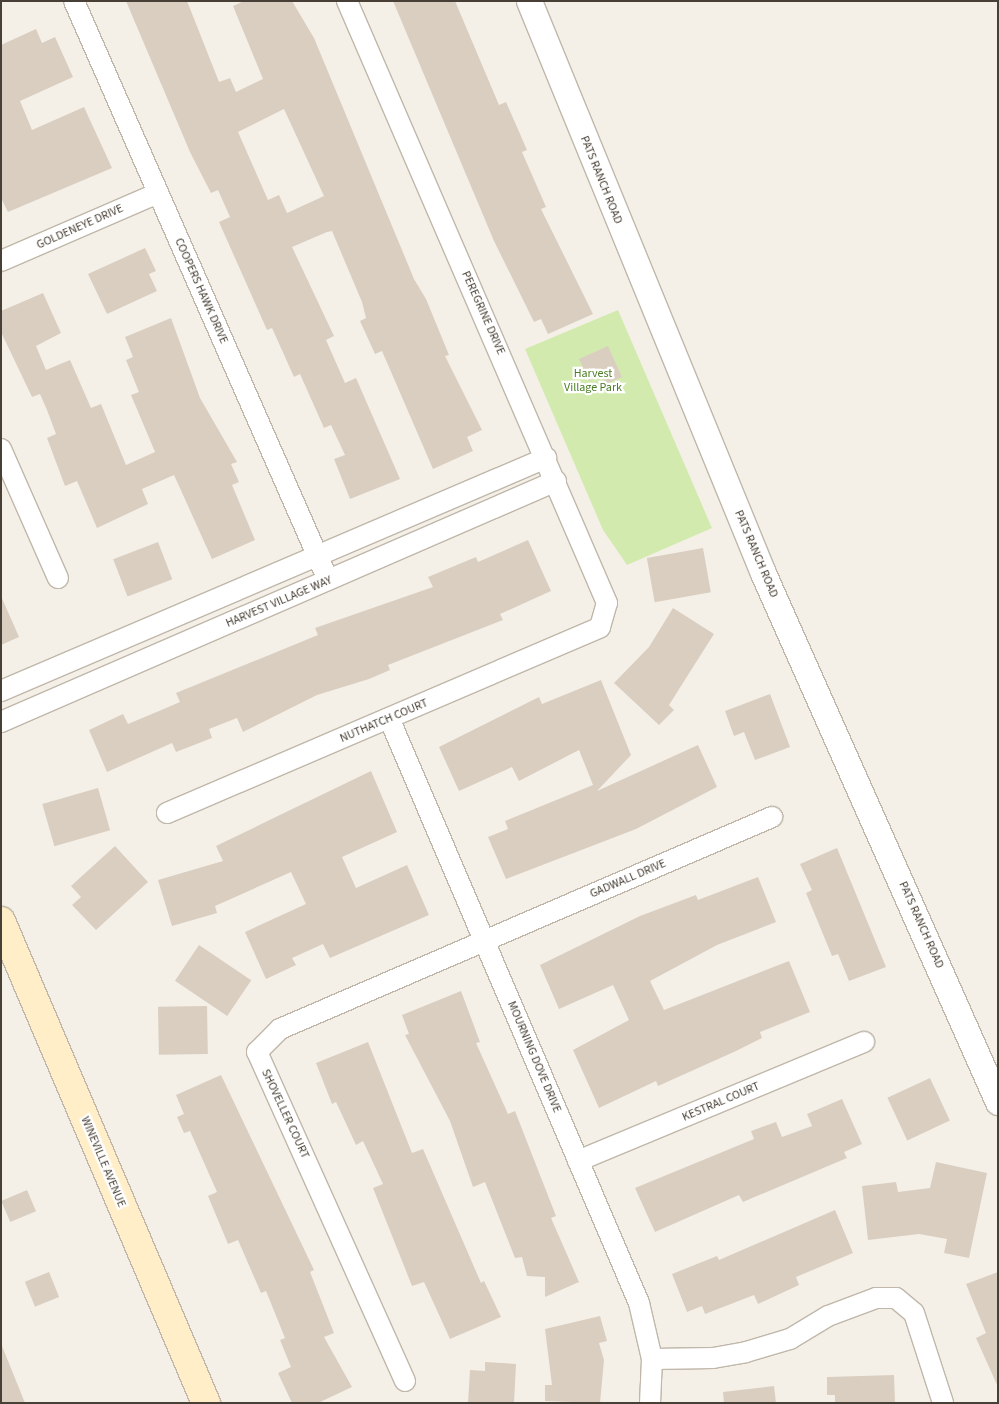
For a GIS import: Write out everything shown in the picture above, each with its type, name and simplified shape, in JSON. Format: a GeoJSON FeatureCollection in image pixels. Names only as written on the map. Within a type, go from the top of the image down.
{"type":"FeatureCollection","features":[{"type":"Feature","properties":{"kind":"main road","name":"WINEVILLE AVENUE"},"geometry":{"type":"LineString","coordinates":[[1,921],[206,1403]]}},
{"type":"Feature","properties":{"kind":"street","name":"COOPERS HAWK DRIVE"},"geometry":{"type":"LineString","coordinates":[[74,1],[328,580]]}},
{"type":"Feature","properties":{"kind":"street","name":"PEREGRINE DRIVE"},"geometry":{"type":"LineString","coordinates":[[347,1],[556,481],[607,603],[600,627]]}},
{"type":"Feature","properties":{"kind":"street","name":"PATS RANCH ROAD"},"geometry":{"type":"LineString","coordinates":[[529,1],[763,572],[998,1102]]}},
{"type":"Feature","properties":{"kind":"street","name":"GOLDENEYE DRIVE"},"geometry":{"type":"LineString","coordinates":[[1,261],[158,193]]}},
{"type":"Feature","properties":{"kind":"street"},"geometry":{"type":"LineString","coordinates":[[1,449],[58,578]]}},
{"type":"Feature","properties":{"kind":"street"},"geometry":{"type":"LineString","coordinates":[[1,691],[546,458]]}},
{"type":"Feature","properties":{"kind":"street","name":"HARVEST VILLAGE WAY"},"geometry":{"type":"LineString","coordinates":[[1,722],[556,481]]}},
{"type":"Feature","properties":{"kind":"street","name":"NUTHATCH COURT"},"geometry":{"type":"LineString","coordinates":[[167,814],[600,627]]}},
{"type":"Feature","properties":{"kind":"street","name":"MOURNING DOVE DRIVE"},"geometry":{"type":"LineString","coordinates":[[389,718],[639,1303],[652,1359],[650,1403]]}},
{"type":"Feature","properties":{"kind":"street","name":"GADWALL DRIVE"},"geometry":{"type":"LineString","coordinates":[[484,941],[772,817]]}},
{"type":"Feature","properties":{"kind":"street","name":"SHOVELLER COURT"},"geometry":{"type":"LineString","coordinates":[[405,1381],[257,1052],[280,1029],[484,941]]}},
{"type":"Feature","properties":{"kind":"street","name":"KESTRAL COURT"},"geometry":{"type":"LineString","coordinates":[[578,1161],[864,1042]]}},
{"type":"Feature","properties":{"kind":"street"},"geometry":{"type":"LineString","coordinates":[[652,1359],[713,1358],[746,1352],[790,1339],[828,1316],[876,1298],[896,1298],[914,1313],[943,1403]]}},
{"type":"Feature","properties":{"kind":"green space","name":"Harvest Village Park"},"geometry":{"type":"Polygon","coordinates":[[[618,310],[712,528],[627,565],[603,530],[525,349],[618,310]]]}},
{"type":"Feature","properties":{"kind":"building"},"geometry":{"type":"Polygon","coordinates":[[[126,1],[187,1],[219,82],[230,78],[236,92],[263,79],[233,6],[244,1],[292,1],[314,38],[414,279],[426,299],[449,355],[445,356],[482,430],[467,437],[473,451],[433,469],[382,351],[375,354],[360,321],[366,318],[362,302],[332,231],[327,232],[292,247],[334,336],[326,340],[345,383],[356,378],[400,479],[350,499],[334,459],[345,455],[331,425],[324,428],[300,374],[294,377],[272,328],[267,330],[219,222],[230,217],[218,190],[211,193],[190,152],[126,1]],[[284,109],[238,132],[268,200],[279,195],[287,213],[324,196],[284,109]]]}},
{"type":"Feature","properties":{"kind":"building"},"geometry":{"type":"Polygon","coordinates":[[[393,1],[455,1],[499,105],[506,102],[527,150],[522,152],[546,207],[541,209],[593,314],[548,334],[541,319],[534,322],[494,241],[393,1]]]}},
{"type":"Feature","properties":{"kind":"building"},"geometry":{"type":"Polygon","coordinates":[[[36,29],[42,43],[55,37],[73,77],[20,101],[32,130],[84,107],[112,168],[8,212],[1,198],[1,45],[36,29]]]}},
{"type":"Feature","properties":{"kind":"building"},"geometry":{"type":"Polygon","coordinates":[[[145,248],[156,271],[149,274],[157,291],[107,314],[88,274],[145,248]]]}},
{"type":"Feature","properties":{"kind":"building"},"geometry":{"type":"Polygon","coordinates":[[[43,293],[61,333],[36,346],[46,370],[70,360],[91,408],[101,404],[126,465],[155,452],[131,395],[139,392],[126,360],[133,357],[125,337],[171,318],[200,398],[237,462],[231,464],[239,482],[232,485],[255,540],[212,559],[174,475],[142,489],[148,504],[97,528],[77,481],[65,486],[47,438],[56,434],[47,410],[40,394],[32,397],[1,332],[1,311],[43,293]]]}},
{"type":"Feature","properties":{"kind":"building"},"geometry":{"type":"Polygon","coordinates":[[[608,346],[622,377],[606,384],[602,375],[589,381],[579,359],[608,346]]]}},
{"type":"Feature","properties":{"kind":"building"},"geometry":{"type":"Polygon","coordinates":[[[528,540],[551,591],[500,614],[503,620],[388,665],[390,670],[369,679],[317,695],[243,732],[237,718],[209,729],[212,738],[176,752],[172,743],[107,772],[89,730],[123,714],[128,724],[180,702],[176,693],[318,635],[315,628],[433,587],[428,577],[476,557],[478,562],[528,540]]]}},
{"type":"Feature","properties":{"kind":"building"},"geometry":{"type":"Polygon","coordinates":[[[158,542],[172,579],[128,597],[113,559],[158,542]]]}},
{"type":"Feature","properties":{"kind":"building"},"geometry":{"type":"Polygon","coordinates":[[[703,548],[711,592],[655,602],[647,558],[703,548]]]}},
{"type":"Feature","properties":{"kind":"building"},"geometry":{"type":"Polygon","coordinates":[[[1,596],[19,637],[1,645],[1,596]]]}},
{"type":"Feature","properties":{"kind":"building"},"geometry":{"type":"Polygon","coordinates":[[[673,608],[714,634],[669,705],[674,710],[659,725],[614,683],[649,647],[673,608]]]}},
{"type":"Feature","properties":{"kind":"building"},"geometry":{"type":"Polygon","coordinates":[[[601,680],[631,755],[597,791],[698,745],[717,787],[636,829],[506,879],[488,837],[508,829],[505,821],[593,785],[579,750],[519,781],[512,767],[459,791],[439,747],[539,697],[542,704],[601,680]]]}},
{"type":"Feature","properties":{"kind":"building"},"geometry":{"type":"Polygon","coordinates":[[[770,694],[790,747],[755,760],[744,732],[734,736],[725,711],[770,694]]]}},
{"type":"Feature","properties":{"kind":"building"},"geometry":{"type":"Polygon","coordinates":[[[371,771],[397,832],[342,857],[356,888],[407,865],[429,915],[330,958],[323,944],[292,958],[296,965],[266,979],[245,932],[306,904],[291,872],[215,906],[217,913],[172,926],[158,880],[223,861],[216,846],[371,771]]]}},
{"type":"Feature","properties":{"kind":"building"},"geometry":{"type":"Polygon","coordinates":[[[98,788],[110,830],[54,846],[42,804],[98,788]]]}},
{"type":"Feature","properties":{"kind":"building"},"geometry":{"type":"Polygon","coordinates":[[[115,846],[148,882],[96,930],[72,905],[81,897],[71,886],[115,846]]]}},
{"type":"Feature","properties":{"kind":"building"},"geometry":{"type":"Polygon","coordinates":[[[837,848],[886,967],[849,981],[838,954],[832,956],[806,893],[812,890],[800,864],[837,848]]]}},
{"type":"Feature","properties":{"kind":"building"},"geometry":{"type":"Polygon","coordinates":[[[758,877],[776,922],[717,945],[650,981],[664,1010],[789,961],[810,1012],[760,1032],[762,1038],[736,1051],[658,1086],[656,1081],[599,1108],[573,1050],[629,1020],[613,985],[559,1009],[540,965],[640,916],[696,895],[698,900],[758,877]]]}},
{"type":"Feature","properties":{"kind":"building"},"geometry":{"type":"Polygon","coordinates":[[[199,945],[251,980],[227,1016],[175,981],[199,945]]]}},
{"type":"Feature","properties":{"kind":"building"},"geometry":{"type":"Polygon","coordinates":[[[461,991],[480,1042],[476,1043],[508,1114],[515,1111],[556,1216],[551,1218],[579,1282],[545,1297],[545,1277],[527,1276],[522,1257],[515,1258],[485,1182],[473,1187],[450,1121],[405,1035],[409,1034],[402,1015],[461,991]]]}},
{"type":"Feature","properties":{"kind":"building"},"geometry":{"type":"Polygon","coordinates":[[[207,1006],[208,1054],[159,1055],[158,1007],[207,1006]]]}},
{"type":"Feature","properties":{"kind":"building"},"geometry":{"type":"Polygon","coordinates":[[[368,1042],[412,1153],[423,1149],[481,1283],[484,1281],[501,1317],[450,1339],[424,1282],[412,1286],[373,1188],[383,1184],[363,1141],[356,1145],[336,1102],[332,1104],[316,1063],[368,1042]]]}},
{"type":"Feature","properties":{"kind":"building"},"geometry":{"type":"Polygon","coordinates":[[[221,1075],[314,1270],[310,1272],[334,1333],[324,1337],[352,1387],[318,1403],[292,1403],[278,1373],[291,1367],[280,1340],[285,1338],[266,1291],[261,1293],[238,1240],[228,1244],[208,1196],[217,1192],[190,1131],[184,1133],[177,1117],[184,1114],[176,1095],[221,1075]]]}},
{"type":"Feature","properties":{"kind":"building"},"geometry":{"type":"Polygon","coordinates":[[[930,1078],[950,1121],[907,1140],[887,1098],[930,1078]]]}},
{"type":"Feature","properties":{"kind":"building"},"geometry":{"type":"Polygon","coordinates":[[[842,1099],[862,1144],[844,1152],[847,1158],[743,1202],[739,1195],[655,1232],[635,1188],[754,1139],[751,1131],[776,1122],[782,1137],[812,1126],[807,1114],[842,1099]]]}},
{"type":"Feature","properties":{"kind":"building"},"geometry":{"type":"Polygon","coordinates":[[[936,1162],[987,1173],[969,1258],[944,1253],[947,1239],[919,1234],[868,1240],[862,1186],[896,1182],[898,1192],[930,1188],[936,1162]]]}},
{"type":"Feature","properties":{"kind":"building"},"geometry":{"type":"Polygon","coordinates":[[[27,1190],[36,1211],[10,1222],[1,1201],[27,1190]]]}},
{"type":"Feature","properties":{"kind":"building"},"geometry":{"type":"Polygon","coordinates":[[[835,1210],[853,1253],[796,1277],[799,1285],[758,1304],[754,1295],[705,1314],[702,1306],[687,1312],[672,1274],[717,1256],[719,1260],[835,1210]]]}},
{"type":"Feature","properties":{"kind":"building"},"geometry":{"type":"Polygon","coordinates":[[[49,1272],[59,1297],[35,1307],[25,1282],[49,1272]]]}},
{"type":"Feature","properties":{"kind":"building"},"geometry":{"type":"Polygon","coordinates":[[[998,1272],[998,1387],[976,1338],[986,1333],[966,1284],[998,1272]]]}},
{"type":"Feature","properties":{"kind":"building"},"geometry":{"type":"Polygon","coordinates":[[[600,1316],[607,1341],[599,1343],[604,1360],[600,1403],[545,1401],[545,1385],[552,1385],[545,1329],[600,1316]]]}},
{"type":"Feature","properties":{"kind":"building"},"geometry":{"type":"Polygon","coordinates":[[[2,1346],[25,1403],[1,1403],[2,1346]]]}},
{"type":"Feature","properties":{"kind":"building"},"geometry":{"type":"Polygon","coordinates":[[[485,1362],[516,1364],[514,1403],[468,1403],[470,1370],[485,1371],[485,1362]]]}},
{"type":"Feature","properties":{"kind":"building"},"geometry":{"type":"Polygon","coordinates":[[[894,1375],[895,1403],[835,1403],[835,1395],[827,1395],[827,1377],[894,1375]]]}},
{"type":"Feature","properties":{"kind":"building"},"geometry":{"type":"Polygon","coordinates":[[[774,1386],[776,1403],[724,1403],[723,1392],[774,1386]]]}}]}
